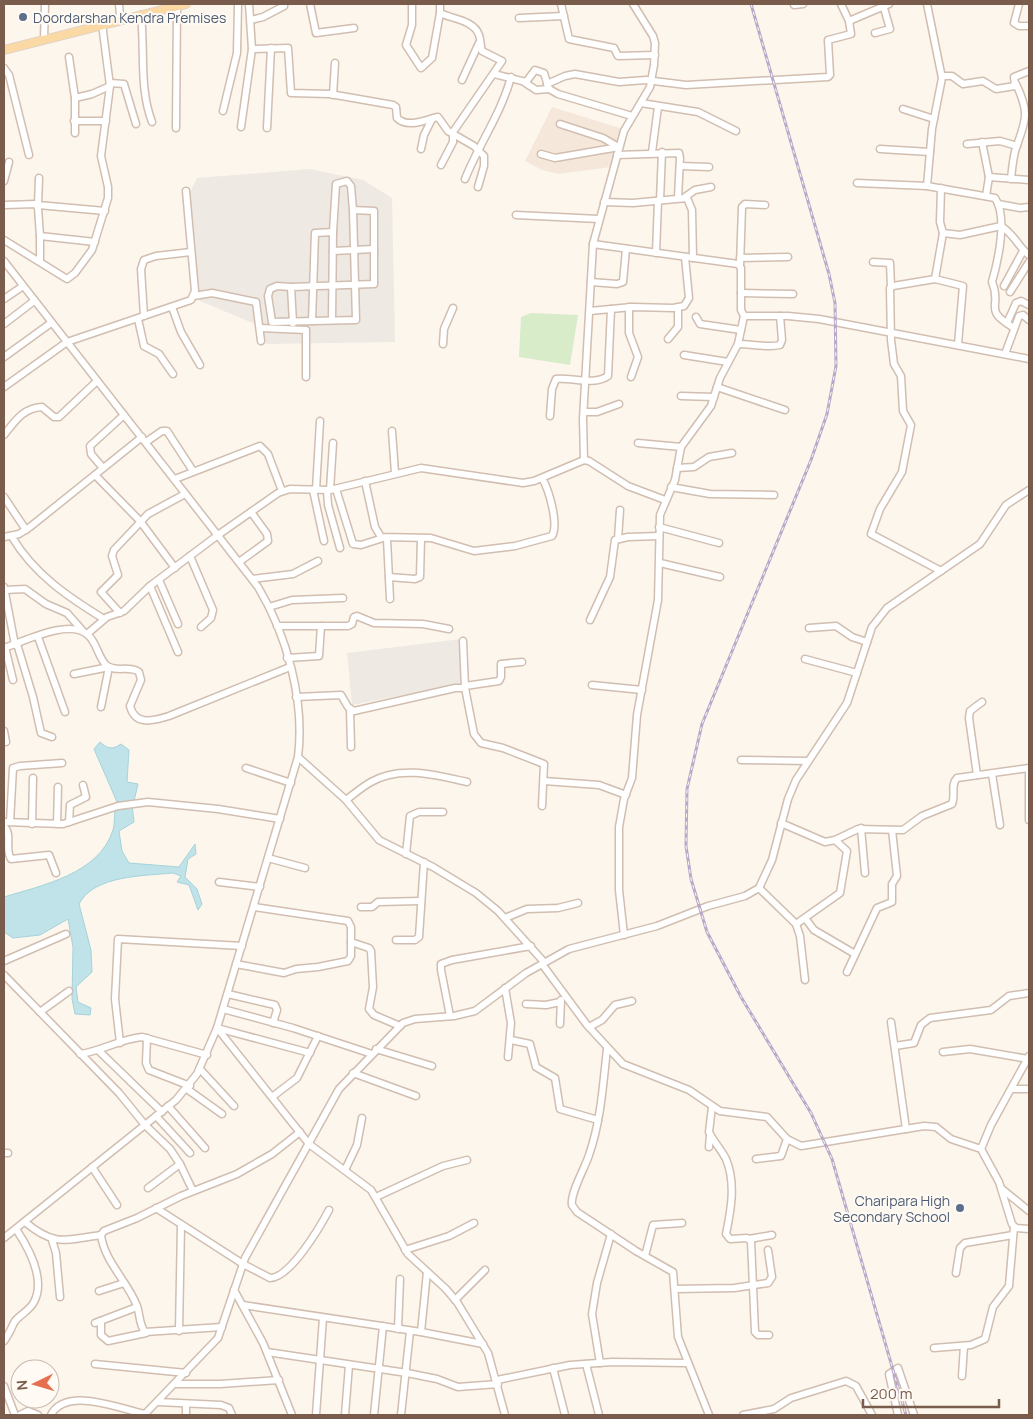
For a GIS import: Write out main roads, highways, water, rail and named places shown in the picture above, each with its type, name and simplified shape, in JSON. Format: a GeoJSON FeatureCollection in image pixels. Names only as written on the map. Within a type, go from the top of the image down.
{"type":"FeatureCollection","features":[{"type":"Feature","properties":{"kind":"main road"},"geometry":{"type":"LineString","coordinates":[[4,48],[120,16],[186,4]]}},
{"type":"Feature","properties":{"kind":"main road"},"geometry":{"type":"LineString","coordinates":[[44,36],[141,15],[174,5]]}},
{"type":"Feature","properties":{"kind":"water"},"geometry":{"type":"Polygon","coordinates":[[[100,742],[110,748],[121,744],[129,750],[127,782],[138,784],[134,801],[117,802],[94,749],[100,742]]]}},
{"type":"Feature","properties":{"kind":"water"},"geometry":{"type":"Polygon","coordinates":[[[132,805],[134,822],[119,831],[122,851],[129,863],[179,867],[195,844],[196,854],[188,859],[185,877],[197,889],[202,904],[198,910],[189,885],[177,882],[181,876],[173,873],[134,876],[108,882],[86,894],[79,904],[91,950],[92,972],[76,987],[78,1002],[91,1008],[90,1015],[75,1014],[72,999],[73,947],[68,919],[40,935],[13,938],[4,932],[4,897],[68,876],[83,867],[96,857],[106,845],[113,830],[115,811],[132,805]]]}},
{"type":"Feature","properties":{"kind":"railway"},"geometry":{"type":"LineString","coordinates":[[751,4],[829,274],[835,303],[836,366],[827,414],[811,460],[702,724],[687,789],[686,846],[691,879],[707,932],[741,997],[811,1113],[832,1159],[906,1415]]}},
{"type":"Feature","properties":{"kind":"place","name":"Doordarshan Kendra Premises"},"geometry":{"type":"Point","coordinates":[23,17]}},
{"type":"Feature","properties":{"kind":"place","name":"Charipara High Secondary School"},"geometry":{"type":"Point","coordinates":[960,1208]}}]}
